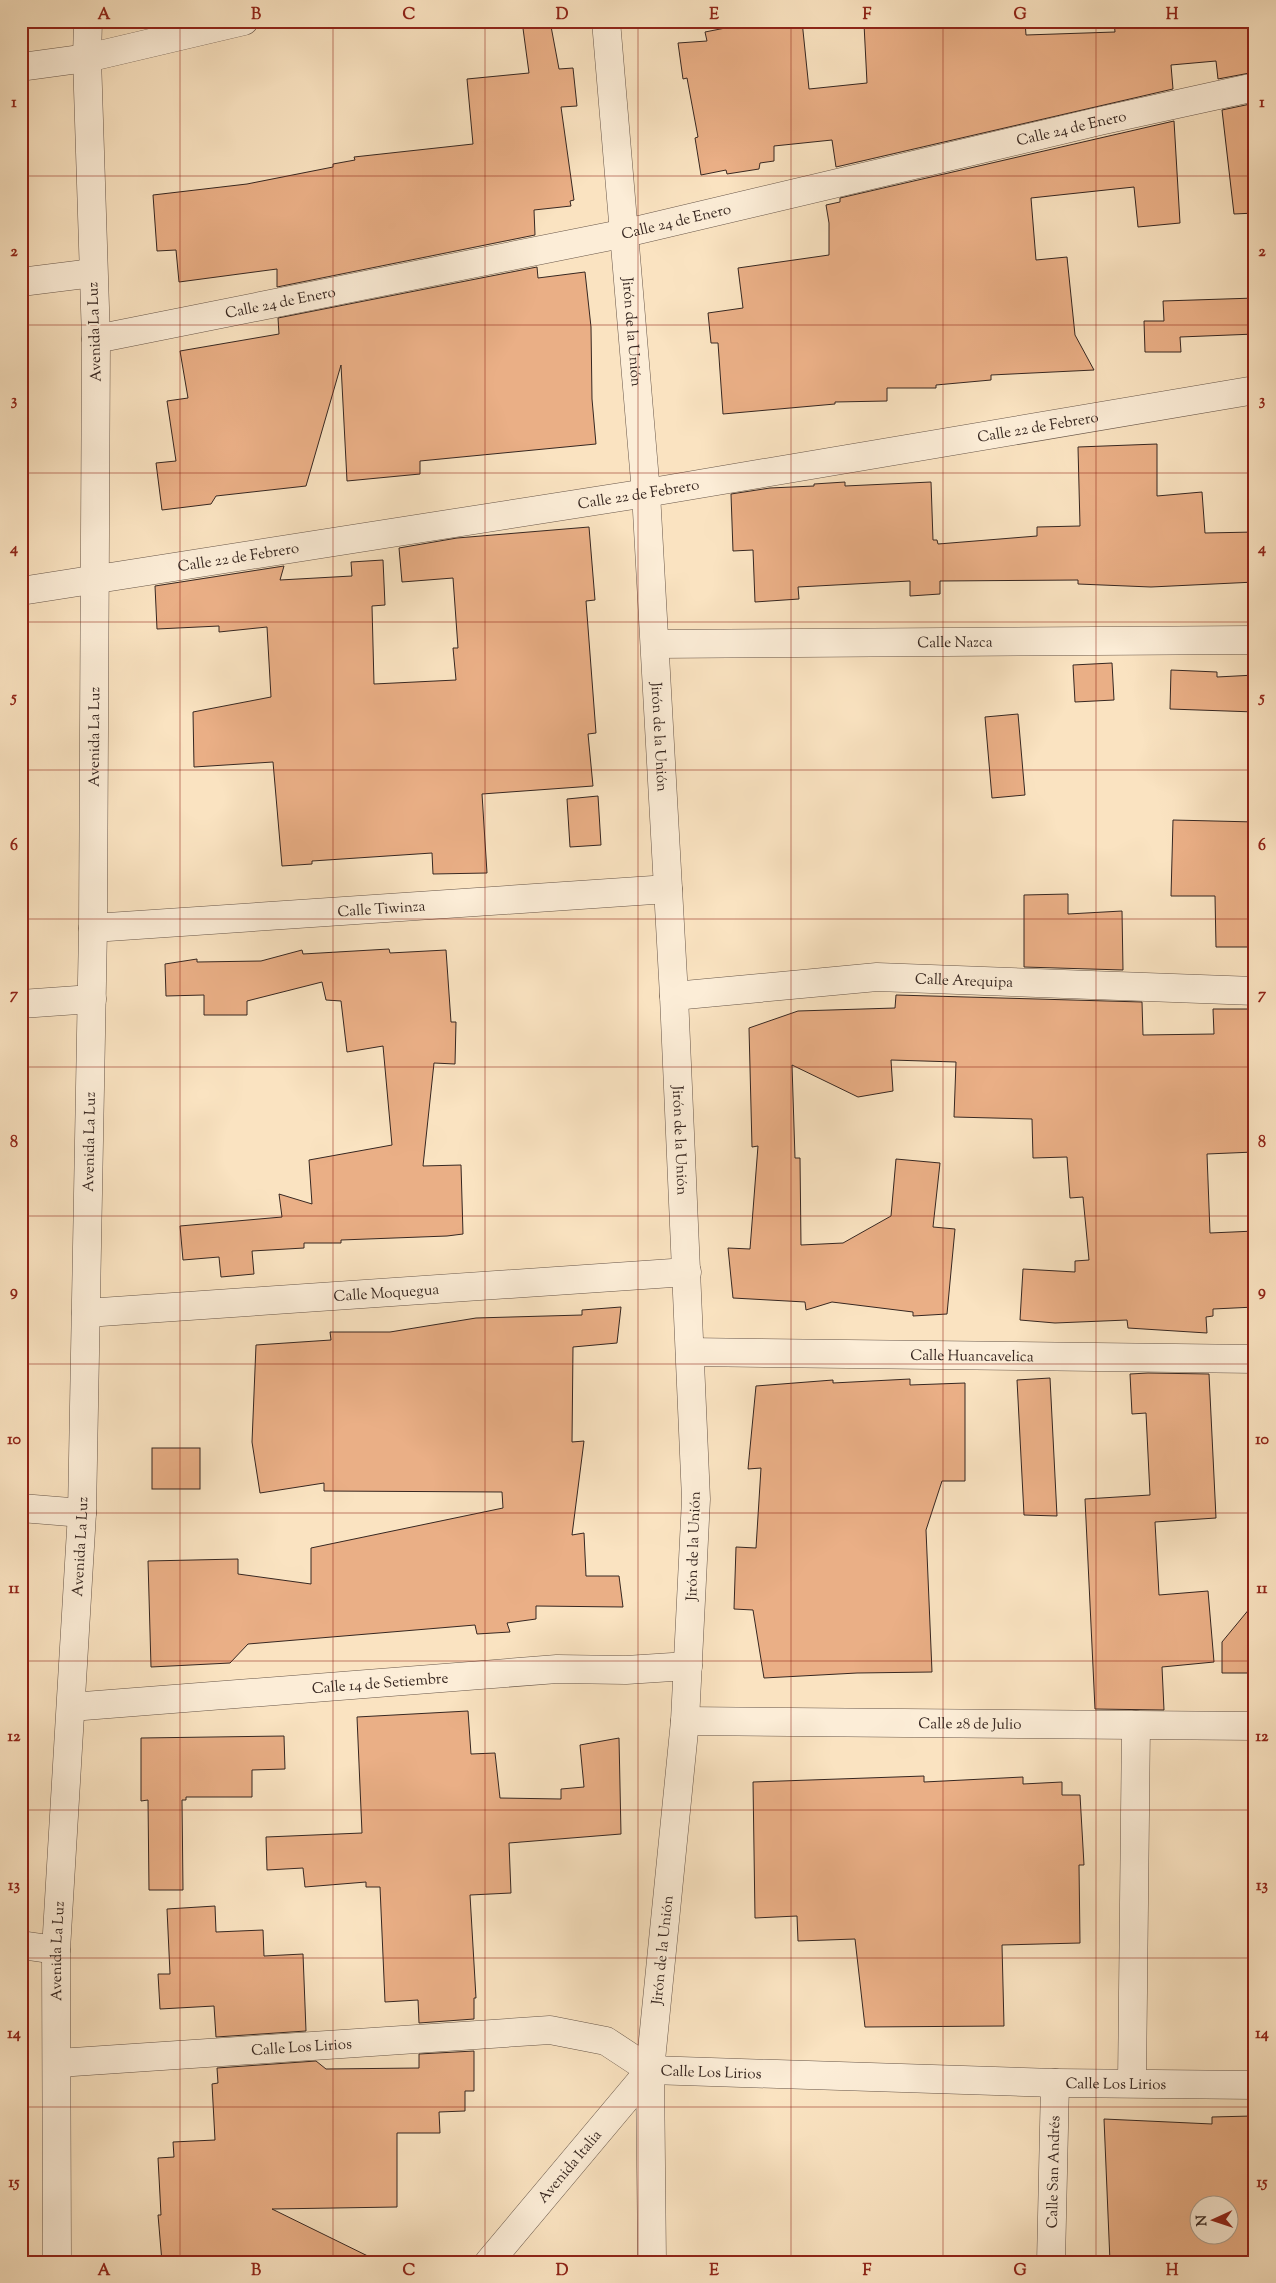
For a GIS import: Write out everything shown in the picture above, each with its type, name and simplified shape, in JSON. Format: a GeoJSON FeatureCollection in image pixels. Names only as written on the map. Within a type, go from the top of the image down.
{"type":"FeatureCollection","features":[{"type":"Feature","properties":{"kind":"street","name":"Avenida La Luz"},"geometry":{"type":"LineString","coordinates":[[57,2262],[58,2063],[56,1950],[82,1513],[93,928],[96,339],[87,58],[88,21]]}},
{"type":"Feature","properties":{"kind":"street"},"geometry":{"type":"LineString","coordinates":[[21,67],[87,58],[244,21]]}},
{"type":"Feature","properties":{"kind":"street","name":"Jirón de la Unión"},"geometry":{"type":"LineString","coordinates":[[606,21],[626,234],[646,493],[674,996],[696,1499],[685,1721],[650,2070],[652,2262]]}},
{"type":"Feature","properties":{"kind":"street","name":"Calle 24 de Enero"},"geometry":{"type":"LineString","coordinates":[[96,339],[626,234],[1100,121],[1255,87]]}},
{"type":"Feature","properties":{"kind":"street"},"geometry":{"type":"LineString","coordinates":[[21,282],[93,273]]}},
{"type":"Feature","properties":{"kind":"street","name":"Calle 22 de Febrero"},"geometry":{"type":"LineString","coordinates":[[21,591],[646,493],[1255,390]]}},
{"type":"Feature","properties":{"kind":"street","name":"Calle Nazca"},"geometry":{"type":"LineString","coordinates":[[655,644],[1255,640]]}},
{"type":"Feature","properties":{"kind":"street","name":"Calle Tiwinza"},"geometry":{"type":"LineString","coordinates":[[93,928],[668,889]]}},
{"type":"Feature","properties":{"kind":"street","name":"Calle Arequipa"},"geometry":{"type":"LineString","coordinates":[[674,996],[877,977],[1255,991]]}},
{"type":"Feature","properties":{"kind":"street"},"geometry":{"type":"LineString","coordinates":[[21,1004],[92,999]]}},
{"type":"Feature","properties":{"kind":"street","name":"Calle Moquegua"},"geometry":{"type":"LineString","coordinates":[[86,1313],[686,1272]]}},
{"type":"Feature","properties":{"kind":"street","name":"Calle Huancavelica"},"geometry":{"type":"LineString","coordinates":[[690,1352],[1255,1359]]}},
{"type":"Feature","properties":{"kind":"street"},"geometry":{"type":"LineString","coordinates":[[21,1508],[82,1513]]}},
{"type":"Feature","properties":{"kind":"street","name":"Calle 14 de Setiembre"},"geometry":{"type":"LineString","coordinates":[[71,1707],[557,1669],[626,1670],[688,1666]]}},
{"type":"Feature","properties":{"kind":"street","name":"Calle 28 de Julio"},"geometry":{"type":"LineString","coordinates":[[685,1721],[1255,1726]]}},
{"type":"Feature","properties":{"kind":"street"},"geometry":{"type":"LineString","coordinates":[[1132,2082],[1136,1726]]}},
{"type":"Feature","properties":{"kind":"street"},"geometry":{"type":"LineString","coordinates":[[21,1945],[56,1950]]}},
{"type":"Feature","properties":{"kind":"street","name":"Calle Los Lirios"},"geometry":{"type":"LineString","coordinates":[[58,2063],[550,2030],[606,2041],[650,2070],[1055,2083],[1132,2082],[1255,2085]]}},
{"type":"Feature","properties":{"kind":"street","name":"Avenida Italia"},"geometry":{"type":"LineString","coordinates":[[489,2262],[650,2070]]}},
{"type":"Feature","properties":{"kind":"street","name":"Calle San Andrés"},"geometry":{"type":"LineString","coordinates":[[1052,2262],[1055,2083]]}},
{"type":"Feature","properties":{"kind":"building"},"geometry":{"type":"Polygon","coordinates":[[[522,21],[550,21],[559,69],[573,68],[577,106],[561,107],[574,200],[570,201],[571,206],[534,210],[535,235],[277,287],[277,269],[179,282],[176,250],[157,251],[153,195],[247,184],[333,167],[333,164],[355,160],[354,157],[473,144],[467,79],[529,73],[522,21]]]}},
{"type":"Feature","properties":{"kind":"building"},"geometry":{"type":"Polygon","coordinates":[[[761,21],[802,21],[809,89],[867,83],[864,24],[900,21],[1025,21],[1026,35],[1115,32],[1114,21],[1255,21],[1255,72],[1218,79],[1216,61],[1171,65],[1173,89],[836,167],[832,140],[774,146],[774,161],[760,163],[759,169],[727,174],[726,170],[701,175],[695,138],[698,137],[687,78],[683,79],[678,43],[707,41],[705,32],[761,21]]]}},
{"type":"Feature","properties":{"kind":"building"},"geometry":{"type":"Polygon","coordinates":[[[1255,103],[1255,213],[1234,214],[1222,110],[1255,103]]]}},
{"type":"Feature","properties":{"kind":"building"},"geometry":{"type":"Polygon","coordinates":[[[1174,121],[1180,223],[1138,227],[1134,187],[1031,198],[1036,260],[1067,257],[1075,335],[1094,370],[991,375],[991,380],[936,385],[936,388],[887,388],[887,401],[835,402],[835,404],[723,414],[718,343],[711,343],[708,313],[743,308],[738,268],[829,255],[829,223],[826,205],[840,202],[840,198],[1174,121]]]}},
{"type":"Feature","properties":{"kind":"building"},"geometry":{"type":"Polygon","coordinates":[[[537,267],[538,278],[585,272],[591,327],[592,399],[596,444],[420,461],[420,474],[347,481],[341,365],[306,486],[216,496],[211,504],[162,510],[156,463],[176,461],[167,401],[188,398],[180,351],[279,334],[278,318],[537,267]]]}},
{"type":"Feature","properties":{"kind":"building"},"geometry":{"type":"Polygon","coordinates":[[[1255,298],[1255,334],[1180,337],[1181,352],[1145,352],[1144,321],[1164,321],[1163,301],[1255,298]]]}},
{"type":"Feature","properties":{"kind":"building"},"geometry":{"type":"Polygon","coordinates":[[[1157,444],[1157,496],[1202,492],[1205,533],[1255,532],[1255,582],[1151,587],[1078,584],[1078,580],[940,581],[940,594],[910,596],[910,581],[798,587],[799,599],[755,602],[753,550],[733,551],[731,494],[770,488],[814,486],[814,484],[845,482],[845,486],[931,482],[933,540],[937,540],[938,544],[1037,536],[1037,527],[1080,526],[1078,447],[1157,444]]]}},
{"type":"Feature","properties":{"kind":"building"},"geometry":{"type":"Polygon","coordinates":[[[589,527],[595,600],[586,601],[596,733],[588,734],[593,786],[482,794],[487,873],[433,874],[432,853],[312,861],[312,864],[282,866],[273,762],[194,767],[193,712],[271,697],[267,627],[219,632],[219,626],[157,629],[155,586],[284,566],[280,580],[352,576],[351,562],[383,560],[385,605],[372,606],[374,684],[456,680],[453,648],[458,648],[453,578],[402,582],[399,548],[457,538],[589,527]]]}},
{"type":"Feature","properties":{"kind":"building"},"geometry":{"type":"Polygon","coordinates":[[[1112,663],[1114,700],[1075,702],[1073,665],[1112,663]]]}},
{"type":"Feature","properties":{"kind":"building"},"geometry":{"type":"Polygon","coordinates":[[[1171,670],[1217,672],[1217,677],[1255,675],[1255,712],[1170,709],[1171,670]]]}},
{"type":"Feature","properties":{"kind":"building"},"geometry":{"type":"Polygon","coordinates":[[[1018,714],[1025,795],[992,798],[985,717],[1018,714]]]}},
{"type":"Feature","properties":{"kind":"building"},"geometry":{"type":"Polygon","coordinates":[[[598,796],[601,845],[570,847],[567,799],[598,796]]]}},
{"type":"Feature","properties":{"kind":"building"},"geometry":{"type":"Polygon","coordinates":[[[1173,820],[1255,822],[1255,947],[1216,947],[1215,896],[1171,896],[1173,820]]]}},
{"type":"Feature","properties":{"kind":"building"},"geometry":{"type":"Polygon","coordinates":[[[1068,894],[1068,914],[1122,911],[1123,970],[1024,967],[1024,895],[1068,894]]]}},
{"type":"Feature","properties":{"kind":"building"},"geometry":{"type":"Polygon","coordinates":[[[389,949],[390,953],[446,950],[451,1022],[456,1022],[455,1064],[434,1063],[423,1166],[461,1165],[463,1234],[341,1240],[341,1243],[304,1243],[304,1248],[252,1251],[254,1274],[221,1277],[219,1257],[183,1260],[180,1226],[282,1217],[279,1194],[312,1204],[309,1160],[392,1145],[383,1046],[347,1052],[341,1001],[326,1000],[322,982],[247,1001],[247,1015],[204,1015],[204,995],[166,996],[165,964],[197,959],[197,962],[261,961],[302,950],[303,954],[389,949]]]}},
{"type":"Feature","properties":{"kind":"building"},"geometry":{"type":"Polygon","coordinates":[[[896,995],[1142,1002],[1143,1035],[1214,1034],[1213,1009],[1255,1009],[1254,1152],[1207,1154],[1210,1233],[1255,1231],[1255,1307],[1213,1309],[1213,1316],[1206,1317],[1207,1333],[1128,1328],[1127,1320],[1055,1323],[1020,1320],[1023,1269],[1075,1272],[1075,1261],[1089,1260],[1083,1197],[1070,1198],[1067,1157],[1033,1158],[1032,1119],[954,1117],[956,1062],[891,1060],[893,1091],[858,1097],[792,1065],[795,1158],[800,1158],[801,1245],[843,1243],[891,1216],[896,1159],[940,1163],[933,1227],[955,1229],[947,1314],[913,1316],[913,1312],[832,1302],[806,1310],[805,1302],[733,1298],[728,1248],[750,1249],[758,1146],[752,1147],[749,1028],[798,1011],[895,1008],[896,995]]]}},
{"type":"Feature","properties":{"kind":"building"},"geometry":{"type":"Polygon","coordinates":[[[621,1307],[617,1343],[573,1347],[572,1442],[584,1441],[572,1535],[584,1533],[586,1576],[619,1576],[623,1607],[536,1606],[536,1619],[507,1623],[510,1632],[477,1634],[475,1625],[248,1644],[230,1663],[151,1667],[148,1561],[238,1559],[238,1574],[311,1584],[311,1548],[503,1508],[502,1492],[324,1491],[324,1483],[260,1493],[252,1442],[256,1345],[331,1340],[330,1332],[390,1332],[476,1318],[582,1315],[582,1310],[621,1307]]]}},
{"type":"Feature","properties":{"kind":"building"},"geometry":{"type":"Polygon","coordinates":[[[1130,1374],[1209,1374],[1216,1518],[1155,1522],[1159,1595],[1208,1591],[1214,1662],[1162,1667],[1164,1710],[1095,1709],[1085,1499],[1150,1495],[1146,1413],[1132,1414],[1130,1374]]]}},
{"type":"Feature","properties":{"kind":"building"},"geometry":{"type":"Polygon","coordinates":[[[1050,1378],[1057,1516],[1024,1515],[1017,1380],[1050,1378]]]}},
{"type":"Feature","properties":{"kind":"building"},"geometry":{"type":"Polygon","coordinates":[[[910,1379],[910,1385],[965,1383],[965,1481],[942,1481],[926,1530],[932,1672],[857,1673],[764,1678],[753,1610],[734,1609],[736,1547],[756,1548],[761,1468],[748,1469],[756,1386],[833,1380],[833,1383],[910,1379]]]}},
{"type":"Feature","properties":{"kind":"building"},"geometry":{"type":"Polygon","coordinates":[[[152,1448],[200,1448],[200,1489],[152,1489],[152,1448]]]}},
{"type":"Feature","properties":{"kind":"building"},"geometry":{"type":"Polygon","coordinates":[[[1255,1602],[1255,1673],[1222,1673],[1222,1642],[1255,1602]]]}},
{"type":"Feature","properties":{"kind":"building"},"geometry":{"type":"Polygon","coordinates":[[[468,1711],[471,1754],[495,1753],[500,1798],[561,1799],[561,1789],[584,1787],[580,1745],[619,1738],[621,1834],[509,1843],[511,1893],[470,1895],[476,1998],[474,1998],[474,2019],[419,2023],[418,2000],[385,2002],[380,1887],[366,1887],[366,1882],[305,1887],[303,1868],[267,1870],[266,1837],[362,1833],[357,1717],[468,1711]]]}},
{"type":"Feature","properties":{"kind":"building"},"geometry":{"type":"Polygon","coordinates":[[[284,1736],[285,1769],[252,1770],[252,1797],[186,1797],[186,1800],[182,1800],[183,1890],[149,1890],[148,1800],[141,1801],[141,1738],[284,1736]]]}},
{"type":"Feature","properties":{"kind":"building"},"geometry":{"type":"Polygon","coordinates":[[[924,1776],[924,1782],[1023,1777],[1023,1784],[1062,1782],[1062,1795],[1080,1795],[1084,1865],[1079,1865],[1080,1943],[1002,1945],[1004,2026],[865,2027],[855,1939],[798,1941],[797,1916],[755,1918],[753,1782],[924,1776]]]}},
{"type":"Feature","properties":{"kind":"building"},"geometry":{"type":"Polygon","coordinates":[[[215,1906],[216,1932],[263,1930],[264,1956],[303,1954],[306,2031],[216,2037],[214,2006],[160,2009],[158,1974],[170,1974],[167,1909],[215,1906]]]}},
{"type":"Feature","properties":{"kind":"building"},"geometry":{"type":"Polygon","coordinates":[[[474,2051],[474,2091],[465,2091],[465,2111],[439,2112],[440,2133],[397,2133],[397,2207],[272,2209],[380,2262],[162,2262],[158,2215],[161,2215],[158,2158],[174,2157],[173,2142],[215,2140],[212,2084],[218,2083],[217,2068],[316,2061],[326,2069],[419,2068],[419,2054],[474,2051]]]}},
{"type":"Feature","properties":{"kind":"building"},"geometry":{"type":"Polygon","coordinates":[[[1252,2116],[1253,2262],[1110,2262],[1104,2119],[1212,2124],[1212,2117],[1252,2116]]]}}]}
